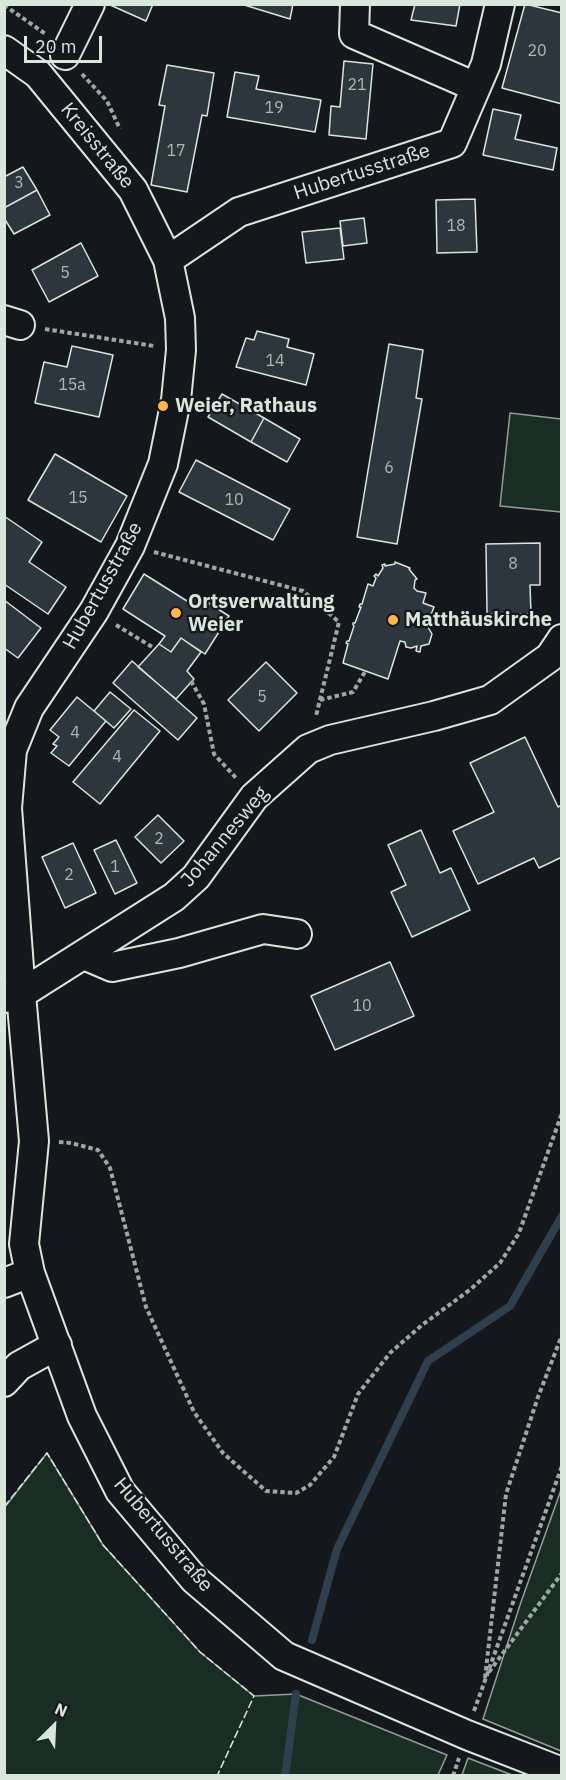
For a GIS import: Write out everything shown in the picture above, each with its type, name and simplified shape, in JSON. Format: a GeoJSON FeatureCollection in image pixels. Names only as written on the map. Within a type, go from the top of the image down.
{"type":"FeatureCollection","features":[{"type":"Feature","properties":{"kind":"street"},"geometry":{"type":"LineString","coordinates":[[65,55],[90,4]]}},
{"type":"Feature","properties":{"kind":"street"},"geometry":{"type":"LineString","coordinates":[[355,4],[354,34],[476,87]]}},
{"type":"Feature","properties":{"kind":"street","name":"Hubertusstraße"},"geometry":{"type":"LineString","coordinates":[[500,4],[486,64],[452,143],[239,212],[168,260],[180,318],[181,350],[176,400],[163,464],[130,546],[94,611],[29,708],[8,749],[7,808],[13,996],[34,1141],[24,1244],[17,1278],[57,1345],[82,1416],[120,1491],[194,1579],[284,1656],[467,1735],[561,1772]]}},
{"type":"Feature","properties":{"kind":"street","name":"Kreisstraße"},"geometry":{"type":"LineString","coordinates":[[4,50],[38,74],[133,190],[168,260]]}},
{"type":"Feature","properties":{"kind":"street","name":"Johannesweg"},"geometry":{"type":"LineString","coordinates":[[13,996],[84,955],[174,897],[196,877],[254,797],[308,749],[330,740],[434,716],[490,700],[550,657],[561,639]]}},
{"type":"Feature","properties":{"kind":"street"},"geometry":{"type":"LineString","coordinates":[[84,955],[111,967],[179,953],[263,929],[297,934]]}},
{"type":"Feature","properties":{"kind":"street"},"geometry":{"type":"LineString","coordinates":[[4,1382],[19,1366],[57,1345]]}},
{"type":"Feature","properties":{"kind":"path"},"geometry":{"type":"LineString","coordinates":[[12,322],[181,350]]}},
{"type":"Feature","properties":{"kind":"path"},"geometry":{"type":"LineString","coordinates":[[130,546],[303,591],[339,621],[308,749]]}},
{"type":"Feature","properties":{"kind":"path"},"geometry":{"type":"LineString","coordinates":[[94,611],[154,648]]}},
{"type":"Feature","properties":{"kind":"path"},"geometry":{"type":"LineString","coordinates":[[320,700],[353,692],[366,670]]}},
{"type":"Feature","properties":{"kind":"path"},"geometry":{"type":"LineString","coordinates":[[191,681],[204,704],[214,754],[254,797]]}},
{"type":"Feature","properties":{"kind":"path"},"geometry":{"type":"LineString","coordinates":[[34,1141],[72,1143],[98,1150],[110,1168],[146,1307],[194,1412],[223,1453],[266,1491],[296,1493],[310,1485],[333,1457],[358,1394],[390,1353],[500,1263],[519,1233],[561,1113]]}},
{"type":"Feature","properties":{"kind":"path"},"geometry":{"type":"LineString","coordinates":[[485,1678],[506,1494],[561,1335]]}},
{"type":"Feature","properties":{"kind":"path"},"geometry":{"type":"LineString","coordinates":[[467,1735],[485,1678],[561,1466]]}},
{"type":"Feature","properties":{"kind":"path"},"geometry":{"type":"LineString","coordinates":[[485,1678],[561,1573]]}},
{"type":"Feature","properties":{"kind":"green space"},"geometry":{"type":"Polygon","coordinates":[[[510,413],[561,419],[561,512],[500,506],[510,413]]]}},
{"type":"Feature","properties":{"kind":"green space"},"geometry":{"type":"Polygon","coordinates":[[[47,1453],[103,1545],[200,1652],[254,1696],[296,1694],[447,1755],[438,1775],[5,1775],[5,1507],[47,1453]]]}},
{"type":"Feature","properties":{"kind":"green space"},"geometry":{"type":"Polygon","coordinates":[[[561,1490],[561,1751],[483,1719],[561,1490]]]}},
{"type":"Feature","properties":{"kind":"green space"},"geometry":{"type":"Polygon","coordinates":[[[468,1758],[512,1775],[462,1775],[468,1758]]]}},
{"type":"Feature","properties":{"kind":"building"},"geometry":{"type":"Polygon","coordinates":[[[108,4],[153,4],[146,21],[108,4]]]}},
{"type":"Feature","properties":{"kind":"building"},"geometry":{"type":"Polygon","coordinates":[[[241,4],[293,4],[290,19],[241,4]]]}},
{"type":"Feature","properties":{"kind":"building"},"geometry":{"type":"Polygon","coordinates":[[[415,4],[460,4],[456,26],[411,20],[415,4]]]}},
{"type":"Feature","properties":{"kind":"building"},"geometry":{"type":"Polygon","coordinates":[[[525,4],[562,13],[562,104],[502,88],[525,4]]]}},
{"type":"Feature","properties":{"kind":"building"},"geometry":{"type":"Polygon","coordinates":[[[344,61],[373,64],[366,139],[329,135],[331,106],[340,107],[344,61]]]}},
{"type":"Feature","properties":{"kind":"building"},"geometry":{"type":"Polygon","coordinates":[[[167,65],[214,73],[207,116],[202,115],[187,192],[151,185],[165,106],[159,105],[167,65]]]}},
{"type":"Feature","properties":{"kind":"building"},"geometry":{"type":"Polygon","coordinates":[[[235,72],[259,76],[256,89],[321,100],[315,132],[227,117],[235,72]]]}},
{"type":"Feature","properties":{"kind":"building"},"geometry":{"type":"Polygon","coordinates":[[[493,109],[521,115],[515,139],[557,148],[553,170],[483,155],[493,109]]]}},
{"type":"Feature","properties":{"kind":"building"},"geometry":{"type":"Polygon","coordinates":[[[23,167],[37,190],[4,208],[4,177],[23,167]]]}},
{"type":"Feature","properties":{"kind":"building"},"geometry":{"type":"Polygon","coordinates":[[[37,190],[50,215],[14,234],[4,218],[4,208],[37,190]]]}},
{"type":"Feature","properties":{"kind":"building"},"geometry":{"type":"Polygon","coordinates":[[[475,199],[477,252],[437,253],[436,200],[475,199]]]}},
{"type":"Feature","properties":{"kind":"building"},"geometry":{"type":"Polygon","coordinates":[[[364,218],[367,243],[343,246],[340,221],[364,218]]]}},
{"type":"Feature","properties":{"kind":"building"},"geometry":{"type":"Polygon","coordinates":[[[340,228],[344,259],[306,263],[302,232],[340,228]]]}},
{"type":"Feature","properties":{"kind":"building"},"geometry":{"type":"Polygon","coordinates":[[[81,243],[98,276],[49,302],[32,270],[81,243]]]}},
{"type":"Feature","properties":{"kind":"building"},"geometry":{"type":"Polygon","coordinates":[[[257,331],[289,339],[287,347],[314,354],[306,385],[236,367],[246,338],[254,340],[257,331]]]}},
{"type":"Feature","properties":{"kind":"building"},"geometry":{"type":"Polygon","coordinates":[[[389,344],[423,350],[416,398],[422,399],[397,544],[357,537],[389,344]]]}},
{"type":"Feature","properties":{"kind":"building"},"geometry":{"type":"Polygon","coordinates":[[[72,346],[113,355],[99,417],[35,403],[44,362],[67,367],[72,346]]]}},
{"type":"Feature","properties":{"kind":"building"},"geometry":{"type":"Polygon","coordinates":[[[222,394],[264,418],[251,442],[208,417],[222,394]]]}},
{"type":"Feature","properties":{"kind":"building"},"geometry":{"type":"Polygon","coordinates":[[[264,418],[300,439],[287,462],[251,442],[264,418]]]}},
{"type":"Feature","properties":{"kind":"building"},"geometry":{"type":"Polygon","coordinates":[[[55,454],[127,496],[101,542],[28,500],[55,454]]]}},
{"type":"Feature","properties":{"kind":"building"},"geometry":{"type":"Polygon","coordinates":[[[196,460],[290,509],[273,540],[179,492],[196,460]]]}},
{"type":"Feature","properties":{"kind":"building"},"geometry":{"type":"Polygon","coordinates":[[[4,516],[42,542],[29,562],[66,587],[48,614],[4,584],[4,516]]]}},
{"type":"Feature","properties":{"kind":"building"},"geometry":{"type":"Polygon","coordinates":[[[540,543],[540,585],[530,585],[531,614],[487,614],[486,544],[540,543]]]}},
{"type":"Feature","properties":{"kind":"building","name":"Matthäuskirche"},"geometry":{"type":"Polygon","coordinates":[[[395,562],[410,568],[417,579],[414,588],[426,593],[423,603],[434,607],[428,627],[432,634],[429,644],[421,646],[420,652],[416,651],[417,646],[406,647],[405,642],[400,641],[388,679],[343,663],[348,644],[346,643],[349,641],[353,623],[355,623],[368,584],[373,586],[376,578],[374,576],[376,574],[378,576],[383,568],[382,565],[395,564],[395,562]]]}},
{"type":"Feature","properties":{"kind":"building","name":"Ortsverwaltung Weier"},"geometry":{"type":"Polygon","coordinates":[[[144,574],[187,601],[193,593],[229,616],[205,654],[181,638],[171,652],[159,644],[165,636],[123,609],[144,574]]]}},
{"type":"Feature","properties":{"kind":"building"},"geometry":{"type":"Polygon","coordinates":[[[4,600],[41,628],[18,658],[4,648],[4,600]]]}},
{"type":"Feature","properties":{"kind":"building"},"geometry":{"type":"Polygon","coordinates":[[[181,638],[201,652],[187,671],[194,679],[176,699],[138,667],[159,644],[171,652],[181,638]]]}},
{"type":"Feature","properties":{"kind":"building"},"geometry":{"type":"Polygon","coordinates":[[[132,661],[197,718],[178,740],[113,683],[132,661]]]}},
{"type":"Feature","properties":{"kind":"building"},"geometry":{"type":"Polygon","coordinates":[[[266,662],[297,693],[259,731],[228,700],[266,662]]]}},
{"type":"Feature","properties":{"kind":"building"},"geometry":{"type":"Polygon","coordinates":[[[110,692],[131,709],[114,728],[94,711],[110,692]]]}},
{"type":"Feature","properties":{"kind":"building"},"geometry":{"type":"Polygon","coordinates":[[[77,697],[106,721],[69,766],[51,753],[57,746],[53,744],[59,737],[50,730],[77,697]]]}},
{"type":"Feature","properties":{"kind":"building"},"geometry":{"type":"Polygon","coordinates":[[[134,710],[160,731],[100,804],[73,782],[134,710]]]}},
{"type":"Feature","properties":{"kind":"building"},"geometry":{"type":"Polygon","coordinates":[[[525,737],[558,807],[562,805],[562,857],[539,868],[534,858],[478,884],[453,831],[494,812],[470,763],[525,737]]]}},
{"type":"Feature","properties":{"kind":"building"},"geometry":{"type":"Polygon","coordinates":[[[158,815],[184,841],[161,863],[135,837],[158,815]]]}},
{"type":"Feature","properties":{"kind":"building"},"geometry":{"type":"Polygon","coordinates":[[[421,830],[440,873],[451,868],[470,910],[412,937],[391,892],[406,885],[388,845],[421,830]]]}},
{"type":"Feature","properties":{"kind":"building"},"geometry":{"type":"Polygon","coordinates":[[[116,840],[137,883],[115,894],[94,850],[116,840]]]}},
{"type":"Feature","properties":{"kind":"building"},"geometry":{"type":"Polygon","coordinates":[[[73,843],[96,893],[65,908],[42,857],[73,843]]]}},
{"type":"Feature","properties":{"kind":"building"},"geometry":{"type":"Polygon","coordinates":[[[390,962],[414,1016],[335,1050],[311,996],[390,962]]]}},
{"type":"Feature","properties":{"kind":"waterway"},"geometry":{"type":"LineString","coordinates":[[312,1640],[337,1549],[428,1361],[510,1306],[562,1216]]}},
{"type":"Feature","properties":{"kind":"waterway"},"geometry":{"type":"LineString","coordinates":[[285,1776],[296,1694]]}},
{"type":"Feature","properties":{"kind":"fence"},"geometry":{"type":"LineString","coordinates":[[4,1507],[47,1453],[103,1545],[200,1652],[254,1696],[217,1776]]}},
{"type":"Feature","properties":{"kind":"place","name":"Weier, Rathaus"},"geometry":{"type":"Point","coordinates":[163,406]}},
{"type":"Feature","properties":{"kind":"place","name":"Ortsverwaltung Weier"},"geometry":{"type":"Point","coordinates":[176,613]}},
{"type":"Feature","properties":{"kind":"place","name":"Matthäuskirche"},"geometry":{"type":"Point","coordinates":[393,620]}}]}
